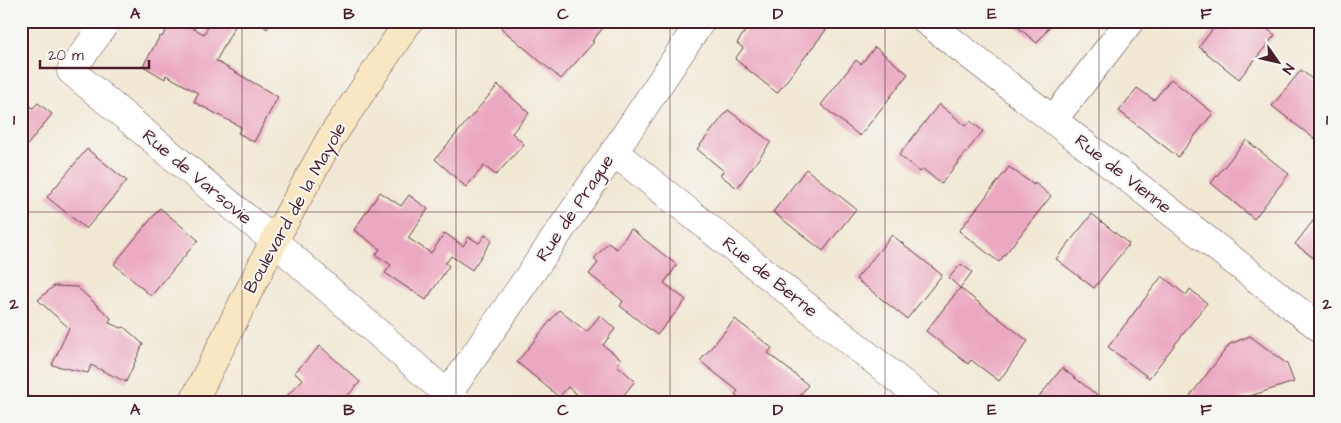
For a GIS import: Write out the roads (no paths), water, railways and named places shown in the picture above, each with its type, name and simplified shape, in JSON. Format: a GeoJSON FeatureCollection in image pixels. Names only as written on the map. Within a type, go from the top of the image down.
{"type":"FeatureCollection","features":[{"type":"Feature","properties":{"kind":"main road","name":"Boulevard de la Mayole"},"geometry":{"type":"LineString","coordinates":[[193,402],[274,241],[330,139],[409,21]]}},
{"type":"Feature","properties":{"kind":"street","name":"Rue de Varsovie"},"geometry":{"type":"LineString","coordinates":[[107,21],[71,71],[274,241],[452,398]]}},
{"type":"Feature","properties":{"kind":"street","name":"Rue de Prague"},"geometry":{"type":"LineString","coordinates":[[452,398],[702,21]]}},
{"type":"Feature","properties":{"kind":"street","name":"Rue de Vienne"},"geometry":{"type":"LineString","coordinates":[[926,21],[1320,328]]}},
{"type":"Feature","properties":{"kind":"street"},"geometry":{"type":"LineString","coordinates":[[1053,120],[1130,21]]}},
{"type":"Feature","properties":{"kind":"street","name":"Rue de Berne"},"geometry":{"type":"LineString","coordinates":[[614,152],[926,402]]}}]}
